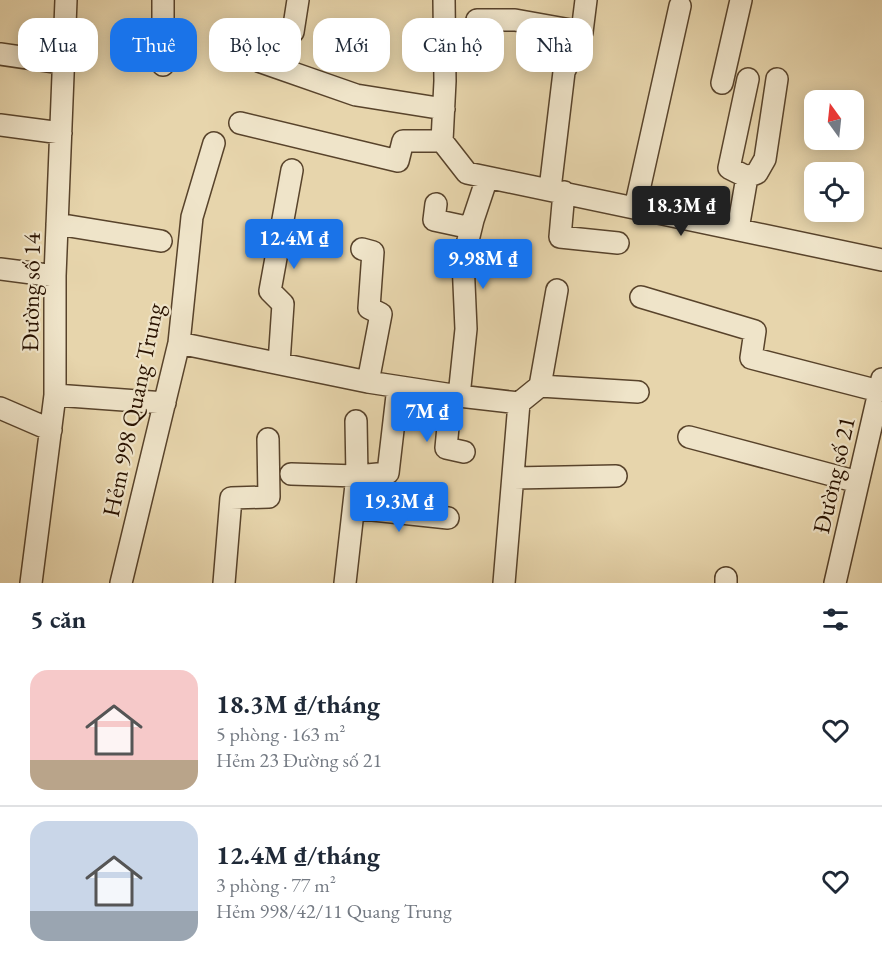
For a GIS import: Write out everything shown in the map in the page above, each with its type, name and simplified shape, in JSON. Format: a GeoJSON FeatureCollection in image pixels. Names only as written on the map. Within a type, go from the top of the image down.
{"type":"FeatureCollection","features":[{"type":"Feature","properties":{"kind":"street","name":"Đường số 14"},"geometry":{"type":"LineString","coordinates":[[65,18],[66,0]]}},
{"type":"Feature","properties":{"kind":"street"},"geometry":{"type":"LineString","coordinates":[[163,0],[163,18]]}},
{"type":"Feature","properties":{"kind":"street"},"geometry":{"type":"LineString","coordinates":[[295,18],[298,0]]}},
{"type":"Feature","properties":{"kind":"street"},"geometry":{"type":"LineString","coordinates":[[444,0],[442,141],[467,173],[882,260]]}},
{"type":"Feature","properties":{"kind":"street"},"geometry":{"type":"LineString","coordinates":[[584,18],[586,0]]}},
{"type":"Feature","properties":{"kind":"street"},"geometry":{"type":"LineString","coordinates":[[722,83],[741,0]]}},
{"type":"Feature","properties":{"kind":"street"},"geometry":{"type":"LineString","coordinates":[[635,208],[680,6]]}},
{"type":"Feature","properties":{"kind":"street"},"geometry":{"type":"LineString","coordinates":[[0,54],[18,57]]}},
{"type":"Feature","properties":{"kind":"street","name":"Đường số 14"},"geometry":{"type":"LineString","coordinates":[[31,583],[55,395],[55,276],[62,72]]}},
{"type":"Feature","properties":{"kind":"street"},"geometry":{"type":"LineString","coordinates":[[290,72],[356,95],[444,109]]}},
{"type":"Feature","properties":{"kind":"street"},"geometry":{"type":"LineString","coordinates":[[564,72],[557,191],[560,237],[618,243]]}},
{"type":"Feature","properties":{"kind":"street"},"geometry":{"type":"LineString","coordinates":[[748,79],[729,168],[747,177],[757,173],[765,159],[777,79]]}},
{"type":"Feature","properties":{"kind":"street"},"geometry":{"type":"LineString","coordinates":[[240,123],[398,161],[403,141],[442,141]]}},
{"type":"Feature","properties":{"kind":"street"},"geometry":{"type":"LineString","coordinates":[[0,125],[61,133]]}},
{"type":"Feature","properties":{"kind":"street","name":"Hẻm 998 Quang Trung"},"geometry":{"type":"LineString","coordinates":[[121,583],[179,343],[192,217],[214,143]]}},
{"type":"Feature","properties":{"kind":"street"},"geometry":{"type":"LineString","coordinates":[[279,363],[283,303],[270,291],[292,170]]}},
{"type":"Feature","properties":{"kind":"street"},"geometry":{"type":"LineString","coordinates":[[738,230],[747,177]]}},
{"type":"Feature","properties":{"kind":"street"},"geometry":{"type":"LineString","coordinates":[[464,452],[446,448],[466,329],[462,270],[471,228],[487,178]]}},
{"type":"Feature","properties":{"kind":"street"},"geometry":{"type":"LineString","coordinates":[[436,204],[434,220],[471,228]]}},
{"type":"Feature","properties":{"kind":"street"},"geometry":{"type":"LineString","coordinates":[[57,224],[161,241]]}},
{"type":"Feature","properties":{"kind":"street"},"geometry":{"type":"LineString","coordinates":[[362,249],[373,252],[369,308],[381,314],[368,382]]}},
{"type":"Feature","properties":{"kind":"street"},"geometry":{"type":"LineString","coordinates":[[0,269],[55,276]]}},
{"type":"Feature","properties":{"kind":"street"},"geometry":{"type":"LineString","coordinates":[[179,343],[368,382],[455,396],[519,403],[540,386],[556,290]]}},
{"type":"Feature","properties":{"kind":"street"},"geometry":{"type":"LineString","coordinates":[[641,297],[755,331],[751,358],[880,385]]}},
{"type":"Feature","properties":{"kind":"street","name":"Đường số 21"},"geometry":{"type":"LineString","coordinates":[[835,583],[880,385]]}},
{"type":"Feature","properties":{"kind":"street"},"geometry":{"type":"LineString","coordinates":[[540,386],[638,392]]}},
{"type":"Feature","properties":{"kind":"street"},"geometry":{"type":"LineString","coordinates":[[291,474],[357,476],[388,472],[398,387]]}},
{"type":"Feature","properties":{"kind":"street"},"geometry":{"type":"LineString","coordinates":[[55,395],[165,403]]}},
{"type":"Feature","properties":{"kind":"street"},"geometry":{"type":"LineString","coordinates":[[504,583],[519,403]]}},
{"type":"Feature","properties":{"kind":"street"},"geometry":{"type":"LineString","coordinates":[[0,408],[51,430]]}},
{"type":"Feature","properties":{"kind":"street"},"geometry":{"type":"LineString","coordinates":[[345,583],[357,476],[356,421]]}},
{"type":"Feature","properties":{"kind":"street"},"geometry":{"type":"LineString","coordinates":[[689,437],[858,482]]}},
{"type":"Feature","properties":{"kind":"street"},"geometry":{"type":"LineString","coordinates":[[224,583],[231,498],[269,496],[268,439]]}},
{"type":"Feature","properties":{"kind":"street"},"geometry":{"type":"LineString","coordinates":[[514,478],[616,476]]}},
{"type":"Feature","properties":{"kind":"street"},"geometry":{"type":"LineString","coordinates":[[354,508],[448,518]]}}]}
